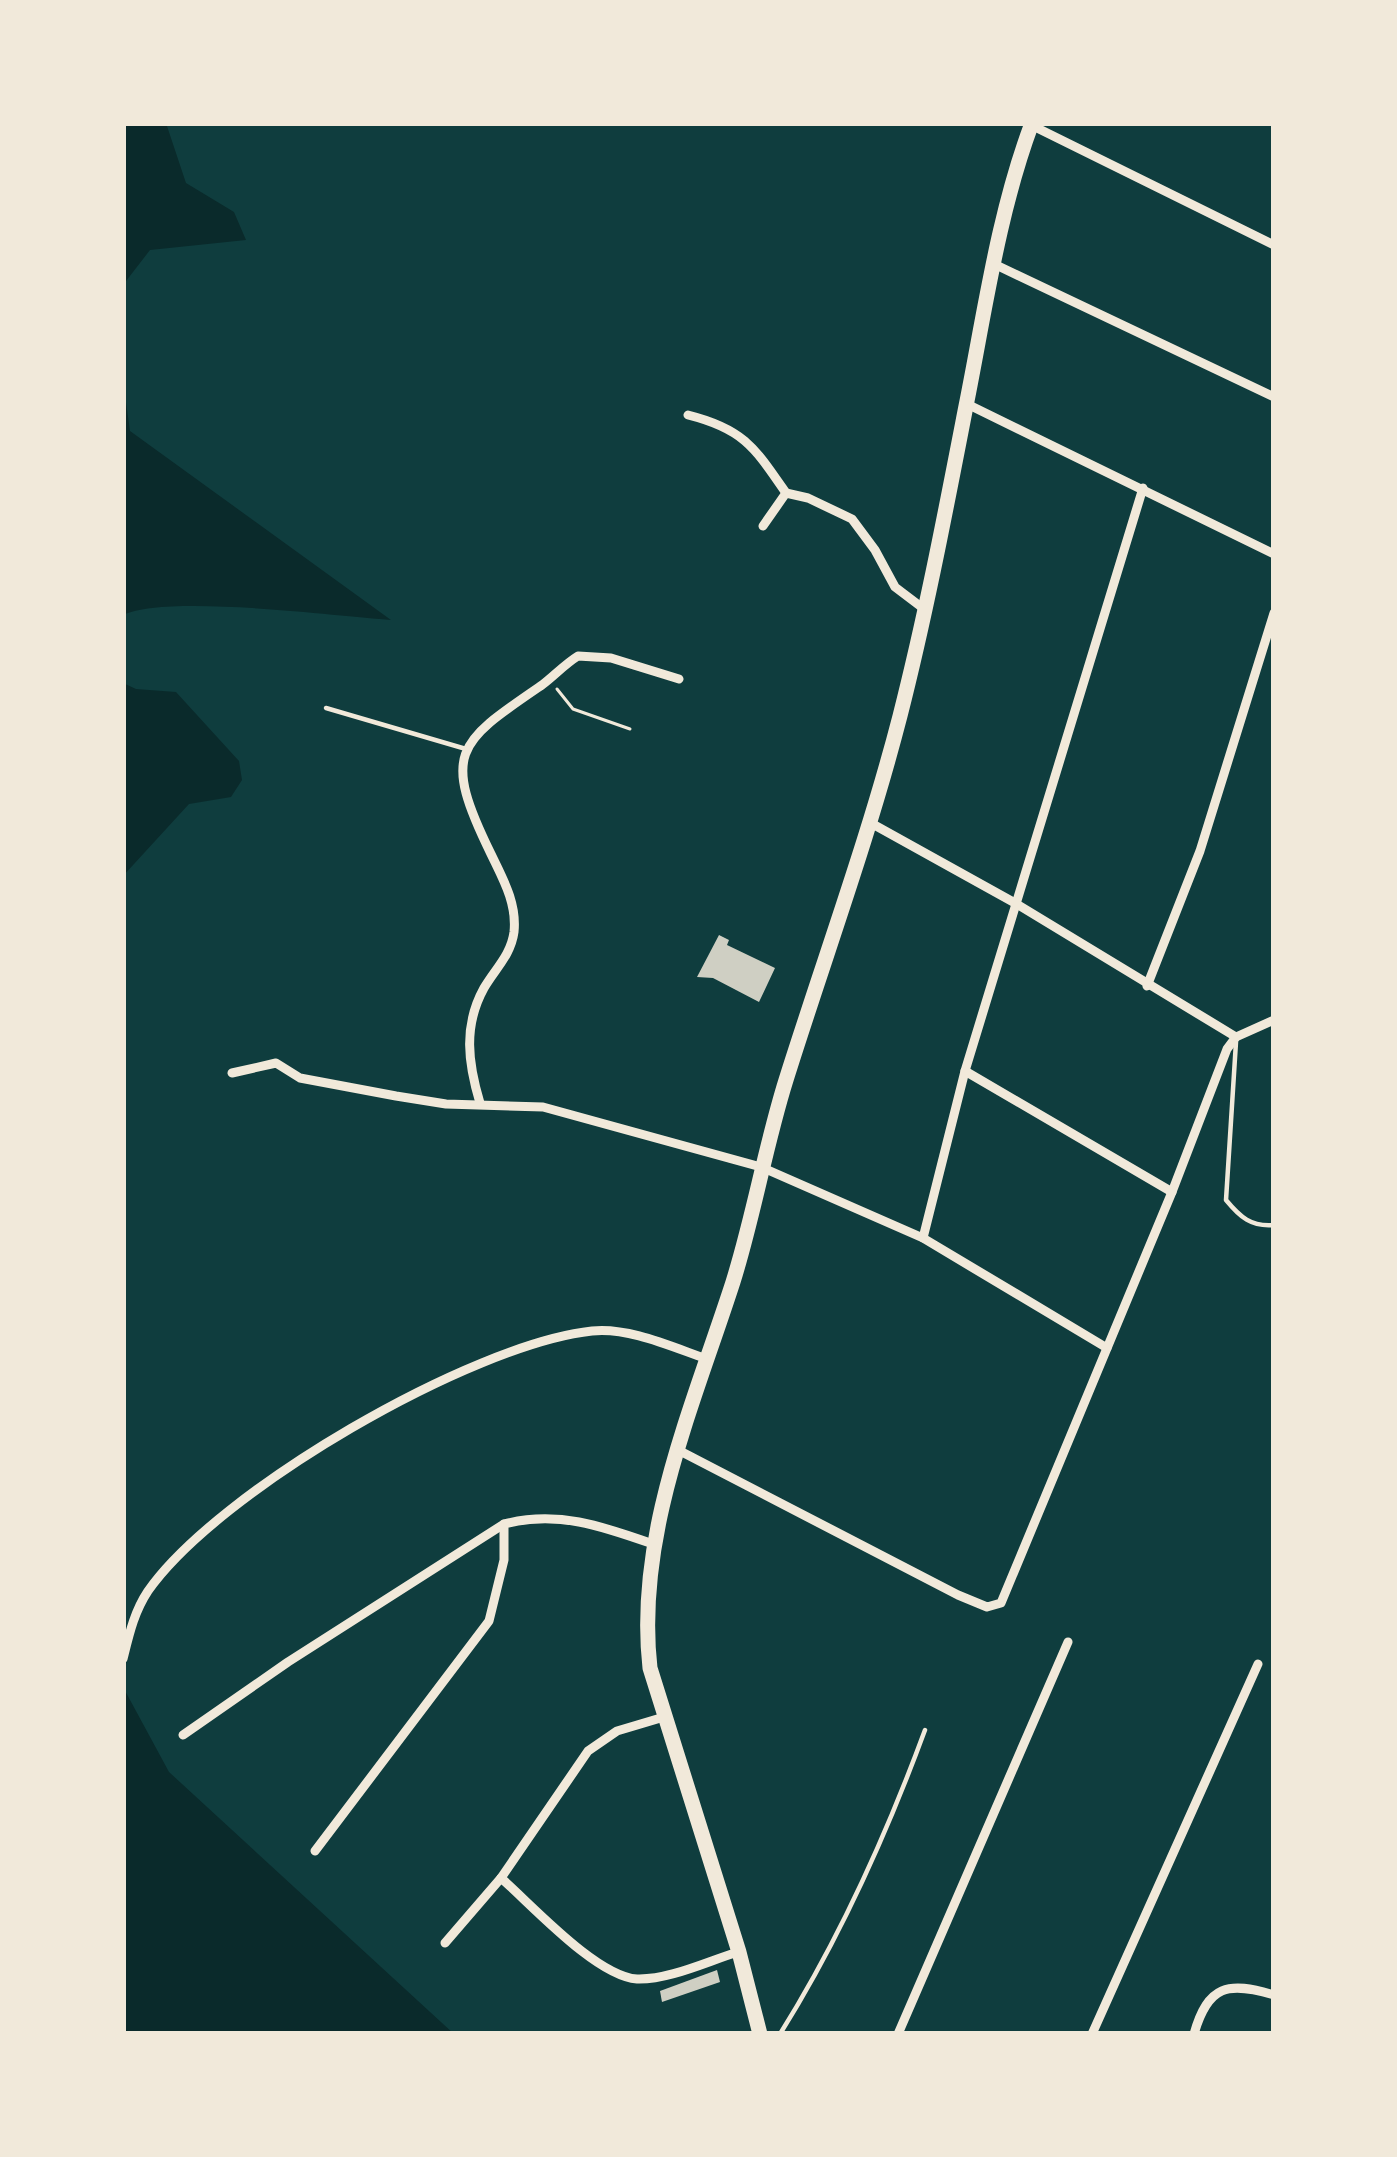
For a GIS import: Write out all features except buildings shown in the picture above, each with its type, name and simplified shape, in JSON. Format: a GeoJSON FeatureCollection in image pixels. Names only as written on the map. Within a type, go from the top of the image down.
{"type":"FeatureCollection","features":[{"type":"Feature","properties":{"kind":"main road"},"geometry":{"type":"LineString","coordinates":[[760,2034],[740,1952],[650,1668],[644,1623],[653,1544],[748,1231],[761,1167],[903,705],[994,264],[1031,124]]}},
{"type":"Feature","properties":{"kind":"street"},"geometry":{"type":"LineString","coordinates":[[1031,124],[1274,244]]}},
{"type":"Feature","properties":{"kind":"street"},"geometry":{"type":"LineString","coordinates":[[994,264],[1274,397]]}},
{"type":"Feature","properties":{"kind":"street"},"geometry":{"type":"LineString","coordinates":[[967,404],[1274,554]]}},
{"type":"Feature","properties":{"kind":"street"},"geometry":{"type":"LineString","coordinates":[[688,416],[723,424],[744,436],[786,494],[808,498],[852,519],[868,537],[895,587],[924,609]]}},
{"type":"Feature","properties":{"kind":"street"},"geometry":{"type":"LineString","coordinates":[[922,1238],[965,1071],[1143,488]]}},
{"type":"Feature","properties":{"kind":"street"},"geometry":{"type":"LineString","coordinates":[[763,526],[786,494]]}},
{"type":"Feature","properties":{"kind":"street"},"geometry":{"type":"LineString","coordinates":[[1147,986],[1200,851],[1274,613]]}},
{"type":"Feature","properties":{"kind":"street"},"geometry":{"type":"LineString","coordinates":[[480,1103],[469,1036],[479,998],[508,952],[514,917],[511,897],[465,790],[466,749],[480,728],[583,654],[679,679]]}},
{"type":"Feature","properties":{"kind":"street"},"geometry":{"type":"LineString","coordinates":[[869,822],[1016,903],[1236,1037]]}},
{"type":"Feature","properties":{"kind":"street"},"geometry":{"type":"LineString","coordinates":[[680,1451],[958,1595],[994,1606],[1007,1593],[1172,1192],[1211,1085],[1236,1037],[1274,1020]]}},
{"type":"Feature","properties":{"kind":"street"},"geometry":{"type":"LineString","coordinates":[[232,1073],[276,1063],[300,1078],[446,1104],[543,1107],[761,1167],[922,1238],[1107,1348]]}},
{"type":"Feature","properties":{"kind":"street"},"geometry":{"type":"LineString","coordinates":[[965,1071],[1172,1192]]}},
{"type":"Feature","properties":{"kind":"street"},"geometry":{"type":"LineString","coordinates":[[123,1659],[144,1596],[184,1549],[238,1504],[381,1410],[554,1337],[616,1331],[706,1359]]}},
{"type":"Feature","properties":{"kind":"street"},"geometry":{"type":"LineString","coordinates":[[183,1735],[287,1662],[504,1524],[561,1517],[653,1544]]}},
{"type":"Feature","properties":{"kind":"street"},"geometry":{"type":"LineString","coordinates":[[315,1851],[489,1621],[501,1584],[504,1524]]}},
{"type":"Feature","properties":{"kind":"street"},"geometry":{"type":"LineString","coordinates":[[898,2034],[1068,1642]]}},
{"type":"Feature","properties":{"kind":"street"},"geometry":{"type":"LineString","coordinates":[[1092,2034],[1258,1664]]}},
{"type":"Feature","properties":{"kind":"street"},"geometry":{"type":"LineString","coordinates":[[445,1943],[501,1878],[596,1743],[664,1718]]}},
{"type":"Feature","properties":{"kind":"street"},"geometry":{"type":"LineString","coordinates":[[501,1878],[589,1955],[625,1977],[657,1976],[740,1952]]}},
{"type":"Feature","properties":{"kind":"street"},"geometry":{"type":"LineString","coordinates":[[1194,2034],[1205,2004],[1224,1988],[1236,1986],[1274,1995]]}},
{"type":"Feature","properties":{"kind":"lane"},"geometry":{"type":"LineString","coordinates":[[326,708],[466,749]]}},
{"type":"Feature","properties":{"kind":"lane"},"geometry":{"type":"LineString","coordinates":[[1236,1037],[1226,1200],[1239,1216],[1259,1226],[1274,1226]]}},
{"type":"Feature","properties":{"kind":"lane"},"geometry":{"type":"LineString","coordinates":[[780,2034],[836,1938],[884,1838],[925,1730]]}},
{"type":"Feature","properties":{"kind":"path"},"geometry":{"type":"LineString","coordinates":[[551,677],[573,709],[630,729]]}},
{"type":"Feature","properties":{"kind":"water"},"geometry":{"type":"Polygon","coordinates":[[[123,123],[166,123],[186,183],[234,212],[246,240],[150,250],[123,285],[123,123]]]}},
{"type":"Feature","properties":{"kind":"water"},"geometry":{"type":"Polygon","coordinates":[[[123,381],[130,431],[391,620],[213,606],[145,609],[123,615],[123,381]]]}},
{"type":"Feature","properties":{"kind":"water"},"geometry":{"type":"Polygon","coordinates":[[[123,683],[136,689],[176,692],[239,761],[242,780],[231,797],[189,804],[123,876],[123,683]]]}},
{"type":"Feature","properties":{"kind":"water"},"geometry":{"type":"Polygon","coordinates":[[[123,1687],[169,1772],[454,2034],[123,2034],[123,1687]]]}}]}
